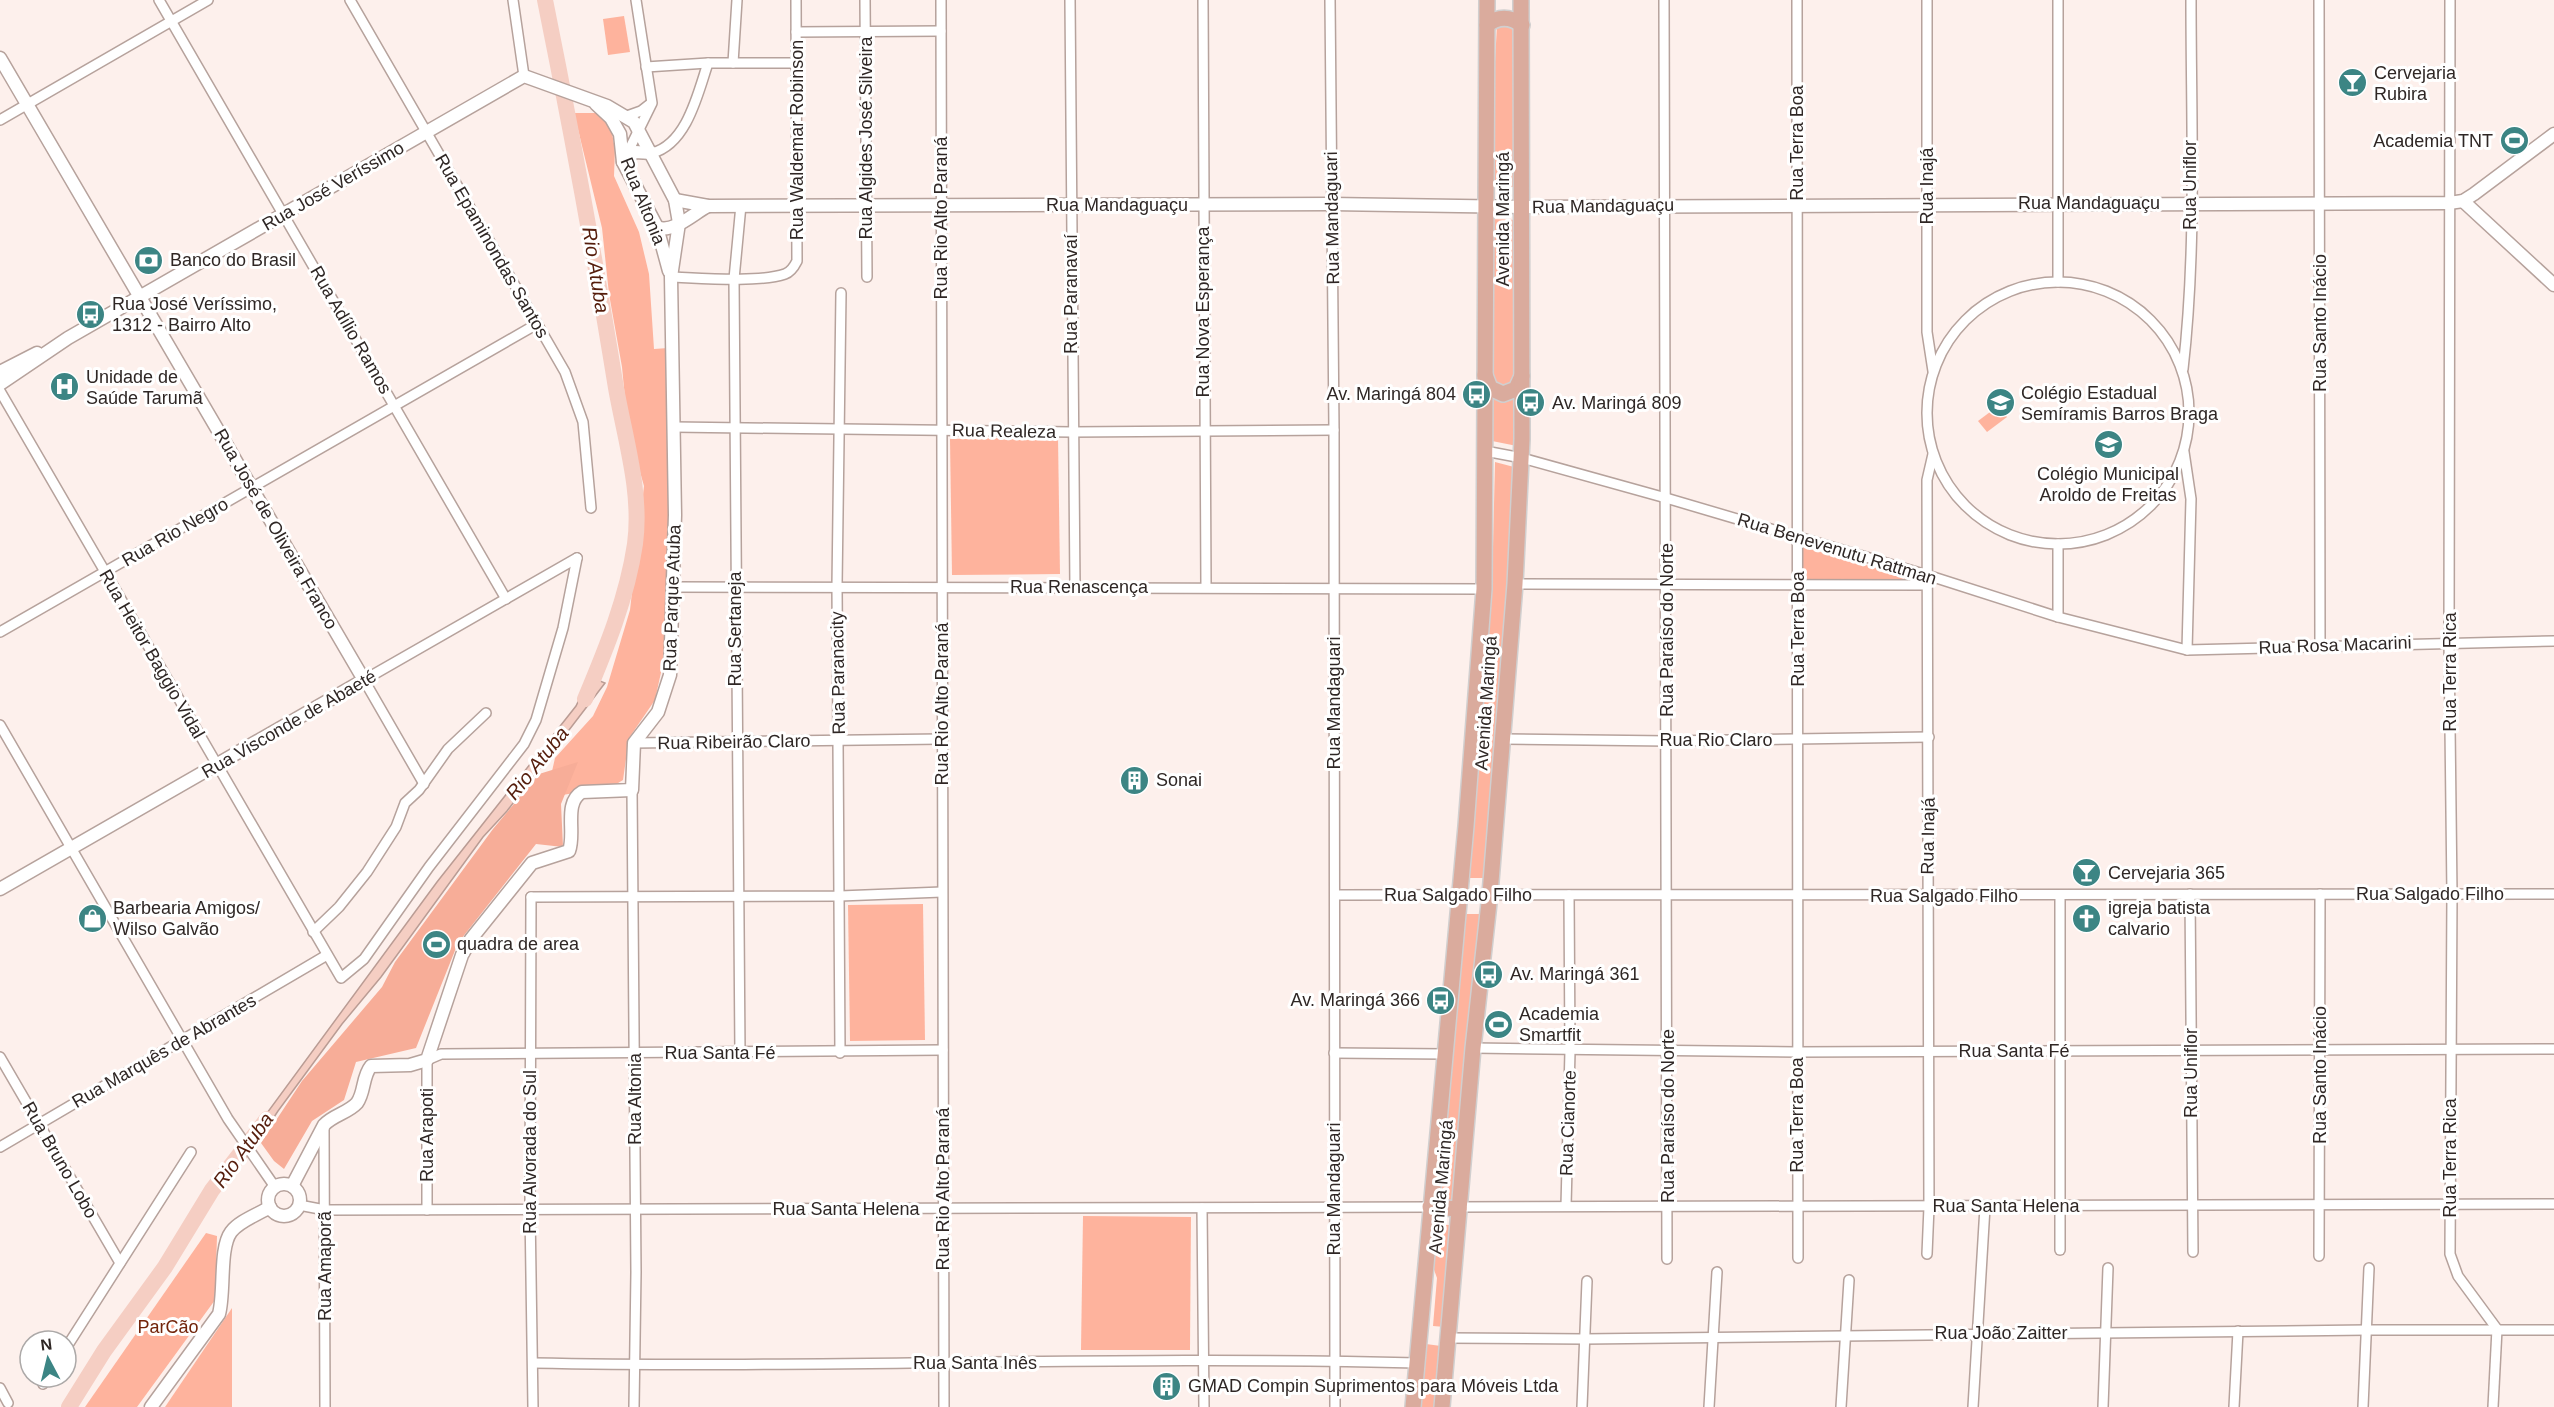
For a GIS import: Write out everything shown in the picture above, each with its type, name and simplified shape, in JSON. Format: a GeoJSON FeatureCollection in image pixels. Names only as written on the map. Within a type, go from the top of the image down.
{"type":"FeatureCollection","features":[{"type":"Feature","properties":{"kind":"main road","name":"Avenida Maringá"},"geometry":{"type":"LineString","coordinates":[[1413,1407],[1460,895],[1484,589],[1487,0]]}},
{"type":"Feature","properties":{"kind":"main road","name":"Avenida Maringá"},"geometry":{"type":"LineString","coordinates":[[1442,1407],[1473,1048],[1504,739],[1515,584],[1522,458],[1521,0]]}},
{"type":"Feature","properties":{"kind":"main road"},"geometry":{"type":"LineString","coordinates":[[1487,25],[1494,20],[1506,18],[1522,25]]}},
{"type":"Feature","properties":{"kind":"main road"},"geometry":{"type":"LineString","coordinates":[[1485,375],[1490,388],[1503,394],[1516,389],[1522,376]]}},
{"type":"Feature","properties":{"kind":"main road"},"geometry":{"type":"LineString","coordinates":[[1430,1207],[1459,1208]]}},
{"type":"Feature","properties":{"kind":"main road"},"geometry":{"type":"LineString","coordinates":[[1420,1338],[1448,1338]]}},
{"type":"Feature","properties":{"kind":"street","name":"Rua Adílio Ramos"},"geometry":{"type":"LineString","coordinates":[[159,0],[506,599]]}},
{"type":"Feature","properties":{"kind":"street"},"geometry":{"type":"LineString","coordinates":[[0,120],[208,0]]}},
{"type":"Feature","properties":{"kind":"street","name":"Rua Epaminondas Santos"},"geometry":{"type":"LineString","coordinates":[[350,0],[565,372],[578,404],[585,439],[591,508]]}},
{"type":"Feature","properties":{"kind":"street"},"geometry":{"type":"LineString","coordinates":[[513,0],[530,79],[592,101]]}},
{"type":"Feature","properties":{"kind":"street"},"geometry":{"type":"LineString","coordinates":[[623,162],[652,103],[636,0]]}},
{"type":"Feature","properties":{"kind":"street"},"geometry":{"type":"LineString","coordinates":[[732,63],[737,0]]}},
{"type":"Feature","properties":{"kind":"street","name":"Rua Waldemar Robinson"},"geometry":{"type":"LineString","coordinates":[[734,279],[784,274],[792,270],[797,261],[796,0]]}},
{"type":"Feature","properties":{"kind":"street","name":"Rua Algides José Silveira"},"geometry":{"type":"LineString","coordinates":[[865,0],[867,277]]}},
{"type":"Feature","properties":{"kind":"street","name":"Rua Rio Alto Paraná"},"geometry":{"type":"LineString","coordinates":[[941,0],[944,1407]]}},
{"type":"Feature","properties":{"kind":"street","name":"Rua Paranavaí"},"geometry":{"type":"LineString","coordinates":[[1070,0],[1072,432],[1076,588]]}},
{"type":"Feature","properties":{"kind":"street","name":"Rua Nova Esperança"},"geometry":{"type":"LineString","coordinates":[[1203,0],[1203,430],[1206,587]]}},
{"type":"Feature","properties":{"kind":"street","name":"Rua Mandaguari"},"geometry":{"type":"LineString","coordinates":[[1330,0],[1334,430],[1335,1407]]}},
{"type":"Feature","properties":{"kind":"street","name":"Rua Paraíso do Norte"},"geometry":{"type":"LineString","coordinates":[[1664,0],[1668,741],[1666,1259]]}},
{"type":"Feature","properties":{"kind":"street","name":"Rua Terra Boa"},"geometry":{"type":"LineString","coordinates":[[1797,0],[1798,1258]]}},
{"type":"Feature","properties":{"kind":"street","name":"Rua Inajá"},"geometry":{"type":"LineString","coordinates":[[1927,0],[1927,332],[1933,371]]}},
{"type":"Feature","properties":{"kind":"street"},"geometry":{"type":"LineString","coordinates":[[2058,0],[2058,282]]}},
{"type":"Feature","properties":{"kind":"street","name":"Rua Uniflor"},"geometry":{"type":"LineString","coordinates":[[2183,371],[2188,327],[2191,202],[2191,0]]}},
{"type":"Feature","properties":{"kind":"street","name":"Rua Santo Inácio"},"geometry":{"type":"LineString","coordinates":[[2319,0],[2320,645]]}},
{"type":"Feature","properties":{"kind":"street","name":"Rua Terra Rica"},"geometry":{"type":"LineString","coordinates":[[2450,0],[2449,642],[2452,894],[2450,1254],[2453,1265],[2498,1329]]}},
{"type":"Feature","properties":{"kind":"street"},"geometry":{"type":"LineString","coordinates":[[796,32],[941,31]]}},
{"type":"Feature","properties":{"kind":"street","name":"Rua José de Oliveira Franco"},"geometry":{"type":"LineString","coordinates":[[0,58],[424,784]]}},
{"type":"Feature","properties":{"kind":"street"},"geometry":{"type":"LineString","coordinates":[[646,67],[708,63],[796,63]]}},
{"type":"Feature","properties":{"kind":"street"},"geometry":{"type":"LineString","coordinates":[[623,162],[637,151],[652,153],[661,151],[686,121],[708,63]]}},
{"type":"Feature","properties":{"kind":"street","name":"Rua José Veríssimo"},"geometry":{"type":"LineString","coordinates":[[0,372],[68,338],[426,133],[530,79]]}},
{"type":"Feature","properties":{"kind":"street","name":"Rua Altonia"},"geometry":{"type":"LineString","coordinates":[[592,101],[627,116],[639,128],[675,200],[679,223],[671,277]]}},
{"type":"Feature","properties":{"kind":"street","name":"Rua Altonia"},"geometry":{"type":"LineString","coordinates":[[592,101],[616,126],[621,142],[623,162],[657,227],[671,277]]}},
{"type":"Feature","properties":{"kind":"street"},"geometry":{"type":"LineString","coordinates":[[627,116],[641,111],[652,103]]}},
{"type":"Feature","properties":{"kind":"street"},"geometry":{"type":"LineString","coordinates":[[2554,134],[2463,201],[2554,285]]}},
{"type":"Feature","properties":{"kind":"street","name":"Rua Mandaguaçu"},"geometry":{"type":"LineString","coordinates":[[675,200],[708,206],[1331,204],[1523,207],[2463,201]]}},
{"type":"Feature","properties":{"kind":"street"},"geometry":{"type":"LineString","coordinates":[[657,227],[667,230],[708,206]]}},
{"type":"Feature","properties":{"kind":"street","name":"Rua Sertaneja"},"geometry":{"type":"LineString","coordinates":[[740,1054],[734,586],[737,429],[734,279],[741,206]]}},
{"type":"Feature","properties":{"kind":"street"},"geometry":{"type":"LineString","coordinates":[[671,277],[734,279]]}},
{"type":"Feature","properties":{"kind":"street","name":"Rua Parque Atuba"},"geometry":{"type":"LineString","coordinates":[[634,743],[658,712],[670,675],[674,587],[671,277]]}},
{"type":"Feature","properties":{"kind":"street"},"geometry":{"type":"LineString","coordinates":[[2058,282],[2090,286],[2111,293],[2148,316],[2169,341],[2183,371],[2189,397],[2190,424],[2184,451],[2170,482],[2156,499],[2122,527],[2091,540],[2058,544],[2030,541],[2004,532],[1981,519],[1960,501],[1944,479],[1933,454],[1928,429],[1927,404],[1933,371],[1949,340],[1972,314],[2012,290],[2035,284],[2058,282]]}},
{"type":"Feature","properties":{"kind":"street","name":"Rua Paranacity"},"geometry":{"type":"LineString","coordinates":[[840,1053],[837,586],[841,293]]}},
{"type":"Feature","properties":{"kind":"street","name":"Rua Rio Negro"},"geometry":{"type":"LineString","coordinates":[[0,632],[537,324]]}},
{"type":"Feature","properties":{"kind":"street","name":"Rua José Veríssimo"},"geometry":{"type":"LineString","coordinates":[[0,384],[68,338]]}},
{"type":"Feature","properties":{"kind":"street","name":"Rua Heitor Baggio Vidal"},"geometry":{"type":"LineString","coordinates":[[0,392],[341,978]]}},
{"type":"Feature","properties":{"kind":"street","name":"Rua Realeza"},"geometry":{"type":"LineString","coordinates":[[674,427],[1072,432],[1334,430]]}},
{"type":"Feature","properties":{"kind":"street","name":"Rua Benevenutu Rattman"},"geometry":{"type":"LineString","coordinates":[[1485,451],[1522,458],[1666,498],[1798,537],[1928,580],[2058,617],[2187,650]]}},
{"type":"Feature","properties":{"kind":"street"},"geometry":{"type":"LineString","coordinates":[[2184,451],[2190,499],[2187,650]]}},
{"type":"Feature","properties":{"kind":"street","name":"Rua Inajá"},"geometry":{"type":"LineString","coordinates":[[1927,1254],[1929,1207],[1927,897],[1929,737],[1927,480],[1933,454]]}},
{"type":"Feature","properties":{"kind":"street"},"geometry":{"type":"LineString","coordinates":[[2058,544],[2058,617]]}},
{"type":"Feature","properties":{"kind":"street","name":"Rua Visconde de Abaeté"},"geometry":{"type":"LineString","coordinates":[[0,889],[577,558],[563,628],[536,720],[527,737],[509,765],[429,867],[364,959],[341,978]]}},
{"type":"Feature","properties":{"kind":"street"},"geometry":{"type":"LineString","coordinates":[[1515,584],[1798,584],[1928,580]]}},
{"type":"Feature","properties":{"kind":"street","name":"Rua Renascença"},"geometry":{"type":"LineString","coordinates":[[674,587],[1484,589]]}},
{"type":"Feature","properties":{"kind":"street","name":"Rua Rosa Macarini"},"geometry":{"type":"LineString","coordinates":[[2187,650],[2554,641]]}},
{"type":"Feature","properties":{"kind":"street"},"geometry":{"type":"LineString","coordinates":[[313,932],[361,879],[396,827],[403,806],[424,784],[448,749],[486,713]]}},
{"type":"Feature","properties":{"kind":"street"},"geometry":{"type":"LineString","coordinates":[[0,725],[228,1119],[274,1187]]}},
{"type":"Feature","properties":{"kind":"street","name":"Rua Rio Claro"},"geometry":{"type":"LineString","coordinates":[[1504,739],[1668,741],[1929,737]]}},
{"type":"Feature","properties":{"kind":"street","name":"Rua Ribeirão Claro"},"geometry":{"type":"LineString","coordinates":[[634,743],[942,739]]}},
{"type":"Feature","properties":{"kind":"street"},"geometry":{"type":"LineString","coordinates":[[292,1186],[324,1125],[330,1119],[355,1106],[360,1098],[366,1072],[371,1066],[410,1065],[427,1059],[462,955],[532,863],[569,851],[573,842],[572,803],[575,796],[582,792],[632,790],[634,743]]}},
{"type":"Feature","properties":{"kind":"street","name":"Rua Altonia"},"geometry":{"type":"LineString","coordinates":[[632,790],[635,1053],[634,1407]]}},
{"type":"Feature","properties":{"kind":"street"},"geometry":{"type":"LineString","coordinates":[[517,880],[531,897],[840,896],[942,892]]}},
{"type":"Feature","properties":{"kind":"street","name":"Rua Salgado Filho"},"geometry":{"type":"LineString","coordinates":[[1335,895],[1667,894],[1927,897],[2554,894]]}},
{"type":"Feature","properties":{"kind":"street","name":"Rua Uniflor"},"geometry":{"type":"LineString","coordinates":[[2190,894],[2193,1252]]}},
{"type":"Feature","properties":{"kind":"street","name":"Rua Santo Inácio"},"geometry":{"type":"LineString","coordinates":[[2319,1256],[2320,894]]}},
{"type":"Feature","properties":{"kind":"street","name":"Rua Cianorte"},"geometry":{"type":"LineString","coordinates":[[1566,1206],[1570,1051],[1569,895]]}},
{"type":"Feature","properties":{"kind":"street"},"geometry":{"type":"LineString","coordinates":[[2060,896],[2060,1250]]}},
{"type":"Feature","properties":{"kind":"street","name":"Rua Alvorada do Sul"},"geometry":{"type":"LineString","coordinates":[[531,897],[530,1209],[533,1407]]}},
{"type":"Feature","properties":{"kind":"street","name":"Rua Marquês de Abrantes"},"geometry":{"type":"LineString","coordinates":[[0,1147],[327,955]]}},
{"type":"Feature","properties":{"kind":"street","name":"Rua Santa Fé"},"geometry":{"type":"LineString","coordinates":[[1473,1048],[1570,1051],[1797,1052],[2554,1049]]}},
{"type":"Feature","properties":{"kind":"street","name":"Rua Santa Fé"},"geometry":{"type":"LineString","coordinates":[[427,1059],[453,1053],[740,1054],[943,1050]]}},
{"type":"Feature","properties":{"kind":"street"},"geometry":{"type":"LineString","coordinates":[[1334,1053],[1445,1054]]}},
{"type":"Feature","properties":{"kind":"street","name":"Rua Bruno Lobo"},"geometry":{"type":"LineString","coordinates":[[0,1056],[120,1263]]}},
{"type":"Feature","properties":{"kind":"street","name":"Rua Arapoti"},"geometry":{"type":"LineString","coordinates":[[426,1210],[427,1059]]}},
{"type":"Feature","properties":{"kind":"street","name":"Rua Amaporã"},"geometry":{"type":"LineString","coordinates":[[324,1125],[325,1407]]}},
{"type":"Feature","properties":{"kind":"street"},"geometry":{"type":"LineString","coordinates":[[78,1329],[191,1152]]}},
{"type":"Feature","properties":{"kind":"street"},"geometry":{"type":"LineString","coordinates":[[283,1184],[292,1186],[299,1194],[299,1205],[288,1215],[278,1214],[270,1207],[269,1194],[274,1187],[283,1184]]}},
{"type":"Feature","properties":{"kind":"street","name":"Rua Santa Helena"},"geometry":{"type":"LineString","coordinates":[[1459,1208],[2554,1204]]}},
{"type":"Feature","properties":{"kind":"street","name":"Rua Santa Helena"},"geometry":{"type":"LineString","coordinates":[[299,1205],[325,1210],[1430,1207]]}},
{"type":"Feature","properties":{"kind":"street"},"geometry":{"type":"LineString","coordinates":[[151,1407],[219,1314],[223,1299],[226,1243],[231,1230],[270,1207]]}},
{"type":"Feature","properties":{"kind":"street"},"geometry":{"type":"LineString","coordinates":[[1973,1407],[1985,1207]]}},
{"type":"Feature","properties":{"kind":"street"},"geometry":{"type":"LineString","coordinates":[[1202,1208],[1204,1407]]}},
{"type":"Feature","properties":{"kind":"street"},"geometry":{"type":"LineString","coordinates":[[2103,1407],[2108,1268]]}},
{"type":"Feature","properties":{"kind":"street"},"geometry":{"type":"LineString","coordinates":[[2363,1407],[2369,1268]]}},
{"type":"Feature","properties":{"kind":"street"},"geometry":{"type":"LineString","coordinates":[[1709,1407],[1718,1272]]}},
{"type":"Feature","properties":{"kind":"street"},"geometry":{"type":"LineString","coordinates":[[1842,1407],[1849,1280]]}},
{"type":"Feature","properties":{"kind":"street"},"geometry":{"type":"LineString","coordinates":[[1582,1407],[1587,1281]]}},
{"type":"Feature","properties":{"kind":"street","name":"Rua João Zaitter"},"geometry":{"type":"LineString","coordinates":[[1448,1338],[1584,1339],[2367,1329],[2554,1330]]}},
{"type":"Feature","properties":{"kind":"street"},"geometry":{"type":"LineString","coordinates":[[2493,1407],[2498,1329]]}},
{"type":"Feature","properties":{"kind":"street"},"geometry":{"type":"LineString","coordinates":[[2234,1407],[2238,1331]]}},
{"type":"Feature","properties":{"kind":"street","name":"Rua Santa Inês"},"geometry":{"type":"LineString","coordinates":[[533,1363],[634,1365],[1335,1361],[1417,1363]]}},
{"type":"Feature","properties":{"kind":"street"},"geometry":{"type":"LineString","coordinates":[[0,1388],[8,1403]]}},
{"type":"Feature","properties":{"kind":"green space"},"geometry":{"type":"Polygon","coordinates":[[[624,16],[630,52],[608,55],[603,19],[624,16]]]}},
{"type":"Feature","properties":{"kind":"green space"},"geometry":{"type":"Polygon","coordinates":[[[1497,25],[1512,25],[1513,29],[1515,187],[1491,187],[1492,70],[1495,62],[1497,25]]]}},
{"type":"Feature","properties":{"kind":"green space"},"geometry":{"type":"Polygon","coordinates":[[[574,113],[599,113],[611,128],[615,149],[614,176],[639,232],[649,274],[654,349],[668,348],[671,506],[665,654],[655,700],[629,738],[623,780],[613,786],[546,798],[555,758],[593,716],[607,687],[630,610],[644,486],[628,430],[622,367],[609,294],[602,228],[574,113]]]}},
{"type":"Feature","properties":{"kind":"green space"},"geometry":{"type":"Polygon","coordinates":[[[1492,219],[1517,220],[1517,446],[1492,441],[1492,219]]]}},
{"type":"Feature","properties":{"kind":"green space"},"geometry":{"type":"Polygon","coordinates":[[[1998,406],[2007,417],[1987,432],[1978,421],[1998,406]]]}},
{"type":"Feature","properties":{"kind":"green space"},"geometry":{"type":"Polygon","coordinates":[[[1058,437],[1060,574],[952,575],[950,439],[1058,437]]]}},
{"type":"Feature","properties":{"kind":"green space"},"geometry":{"type":"Polygon","coordinates":[[[1495,462],[1514,467],[1508,592],[1484,878],[1467,878],[1492,589],[1495,462]]]}},
{"type":"Feature","properties":{"kind":"green space"},"geometry":{"type":"Polygon","coordinates":[[[1803,547],[1925,582],[1802,583],[1803,547]]]}},
{"type":"Feature","properties":{"kind":"green space"},"geometry":{"type":"Polygon","coordinates":[[[923,904],[925,1040],[850,1041],[848,905],[923,904]]]}},
{"type":"Feature","properties":{"kind":"green space"},"geometry":{"type":"Polygon","coordinates":[[[1462,914],[1483,914],[1451,1203],[1435,1203],[1462,914]]]}},
{"type":"Feature","properties":{"kind":"green space"},"geometry":{"type":"Polygon","coordinates":[[[1083,1216],[1191,1217],[1190,1350],[1081,1350],[1083,1216]]]}},
{"type":"Feature","properties":{"kind":"green space"},"geometry":{"type":"Polygon","coordinates":[[[1435,1224],[1449,1225],[1445,1327],[1433,1326],[1437,1278],[1432,1264],[1435,1224]]]}},
{"type":"Feature","properties":{"kind":"green space","name":"ParCão"},"geometry":{"type":"Polygon","coordinates":[[[206,1233],[217,1236],[215,1300],[137,1407],[85,1407],[206,1233]]]}},
{"type":"Feature","properties":{"kind":"green space"},"geometry":{"type":"Polygon","coordinates":[[[232,1308],[232,1407],[165,1407],[232,1308]]]}},
{"type":"Feature","properties":{"kind":"green space"},"geometry":{"type":"Polygon","coordinates":[[[1426,1344],[1441,1346],[1435,1407],[1420,1407],[1426,1344]]]}},
{"type":"Feature","properties":{"kind":"shaded area"},"geometry":{"type":"Polygon","coordinates":[[[578,762],[561,804],[563,847],[536,844],[458,943],[416,1048],[356,1062],[344,1100],[312,1121],[284,1169],[274,1161],[261,1143],[302,1081],[382,987],[395,962],[493,829],[539,774],[578,762]]]}},
{"type":"Feature","properties":{"kind":"water"},"geometry":{"type":"Polygon","coordinates":[[[590,677],[605,683],[507,811],[483,837],[381,977],[342,1024],[257,1143],[253,1132],[437,882],[576,706],[590,677]]]}},
{"type":"Feature","properties":{"kind":"waterway","name":"Rio Atuba"},"geometry":{"type":"LineString","coordinates":[[545,0],[632,466],[636,505],[635,544],[627,584],[608,642],[585,699]]}},
{"type":"Feature","properties":{"kind":"waterway","name":"Rio Atuba"},"geometry":{"type":"LineString","coordinates":[[69,1407],[104,1351],[165,1267],[212,1190],[267,1119]]}},
{"type":"Feature","properties":{"kind":"place","name":"Cervejaria Rubira"},"geometry":{"type":"Point","coordinates":[2353,83]}},
{"type":"Feature","properties":{"kind":"place","name":"Academia TNT"},"geometry":{"type":"Point","coordinates":[2514,141]}},
{"type":"Feature","properties":{"kind":"place","name":"Banco do Brasil"},"geometry":{"type":"Point","coordinates":[149,260]}},
{"type":"Feature","properties":{"kind":"place","name":"Rua José Veríssimo, 1312 - Bairro Alto"},"geometry":{"type":"Point","coordinates":[91,314]}},
{"type":"Feature","properties":{"kind":"place","name":"Unidade de Saúde Tarumã"},"geometry":{"type":"Point","coordinates":[65,387]}},
{"type":"Feature","properties":{"kind":"place","name":"Av. Maringá 804"},"geometry":{"type":"Point","coordinates":[1477,394]}},
{"type":"Feature","properties":{"kind":"place","name":"Av. Maringá 809"},"geometry":{"type":"Point","coordinates":[1531,403]}},
{"type":"Feature","properties":{"kind":"place","name":"Colégio Estadual Semíramis Barros Braga"},"geometry":{"type":"Point","coordinates":[2000,403]}},
{"type":"Feature","properties":{"kind":"place","name":"Colégio Municipal Aroldo de Freitas"},"geometry":{"type":"Point","coordinates":[2108,445]}},
{"type":"Feature","properties":{"kind":"place","name":"Sonai"},"geometry":{"type":"Point","coordinates":[1135,780]}},
{"type":"Feature","properties":{"kind":"place","name":"Cervejaria 365"},"geometry":{"type":"Point","coordinates":[2087,873]}},
{"type":"Feature","properties":{"kind":"place","name":"Barbearia Amigos/ Wilso Galvão"},"geometry":{"type":"Point","coordinates":[92,918]}},
{"type":"Feature","properties":{"kind":"place","name":"igreja batista calvario"},"geometry":{"type":"Point","coordinates":[2087,918]}},
{"type":"Feature","properties":{"kind":"place","name":"quadra de area"},"geometry":{"type":"Point","coordinates":[436,944]}},
{"type":"Feature","properties":{"kind":"place","name":"Av. Maringá 361"},"geometry":{"type":"Point","coordinates":[1489,974]}},
{"type":"Feature","properties":{"kind":"place","name":"Av. Maringá 366"},"geometry":{"type":"Point","coordinates":[1441,1000]}},
{"type":"Feature","properties":{"kind":"place","name":"Academia Smartfit"},"geometry":{"type":"Point","coordinates":[1498,1024]}},
{"type":"Feature","properties":{"kind":"place","name":"GMAD Compin Suprimentos para Móveis Ltda"},"geometry":{"type":"Point","coordinates":[1167,1386]}}]}
